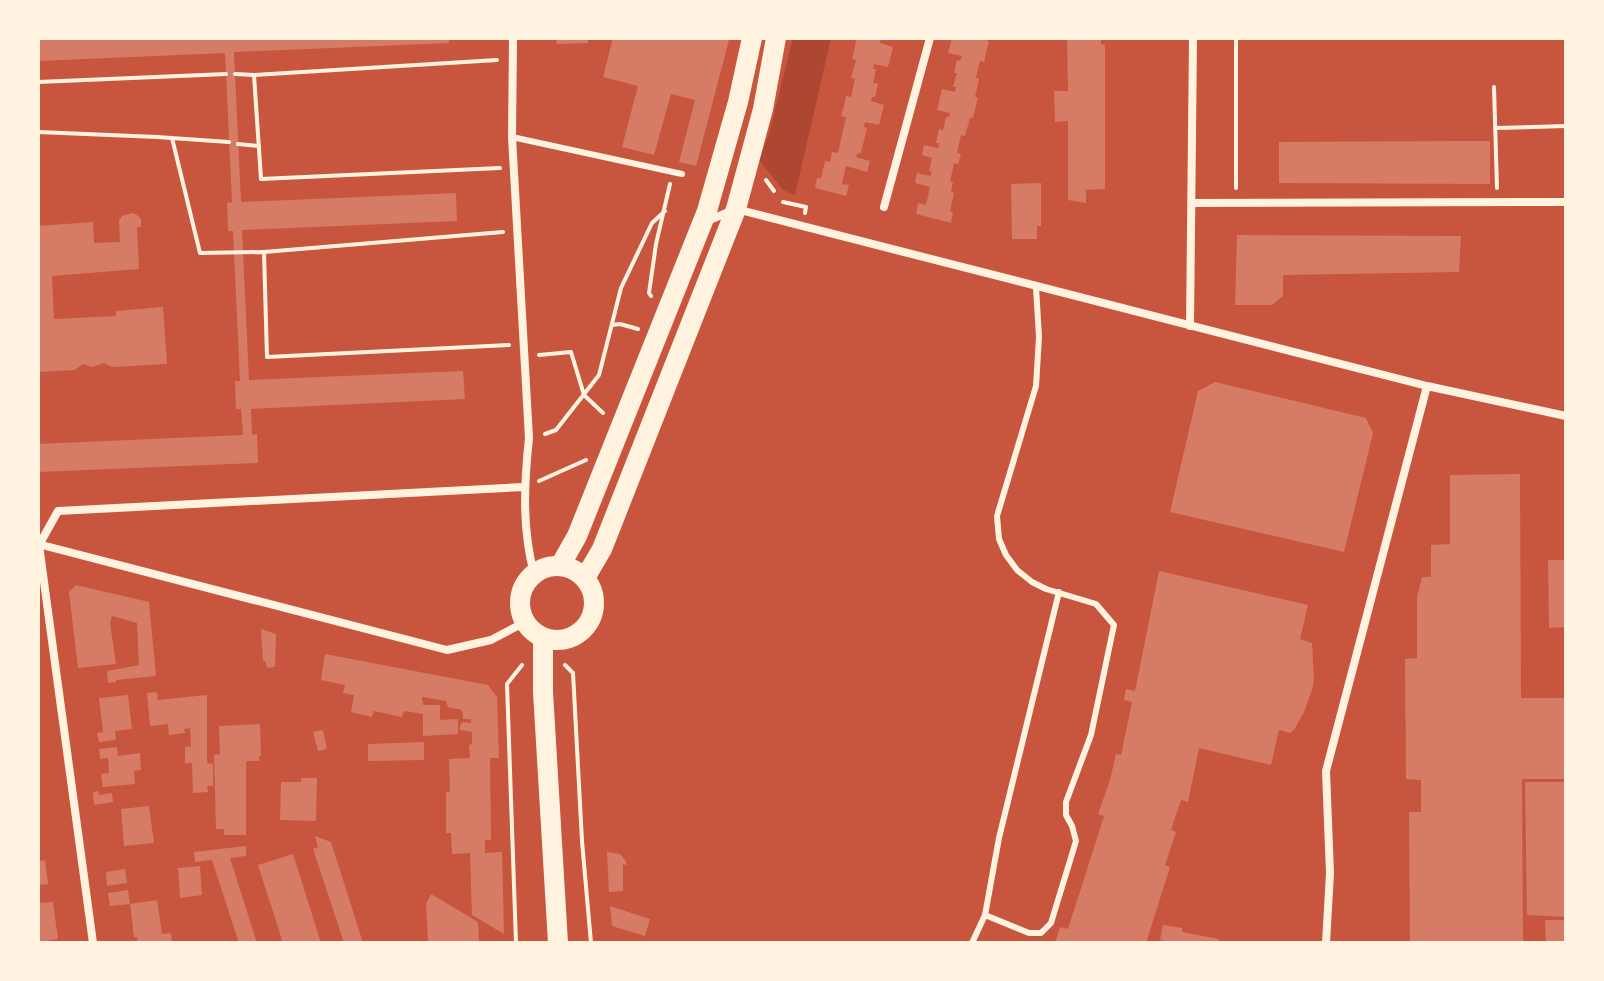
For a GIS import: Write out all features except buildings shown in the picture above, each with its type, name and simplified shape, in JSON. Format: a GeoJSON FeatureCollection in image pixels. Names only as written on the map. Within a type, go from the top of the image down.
{"type":"FeatureCollection","features":[{"type":"Feature","properties":{"kind":"main road"},"geometry":{"type":"LineString","coordinates":[[560,566],[577,536],[702,223],[738,102],[752,38]]}},
{"type":"Feature","properties":{"kind":"main road"},"geometry":{"type":"LineString","coordinates":[[585,578],[602,549],[736,209],[763,109],[776,38]]}},
{"type":"Feature","properties":{"kind":"main road"},"geometry":{"type":"LineString","coordinates":[[560,566],[585,578],[592,589],[593,613],[588,625],[579,634],[556,641],[532,631],[521,612],[520,601],[522,591],[534,574],[560,566]]}},
{"type":"Feature","properties":{"kind":"main road"},"geometry":{"type":"LineString","coordinates":[[543,638],[543,692],[558,943]]}},
{"type":"Feature","properties":{"kind":"street"},"geometry":{"type":"LineString","coordinates":[[513,38],[512,137],[529,438],[523,487],[527,549],[534,574]]}},
{"type":"Feature","properties":{"kind":"street"},"geometry":{"type":"LineString","coordinates":[[884,207],[930,38]]}},
{"type":"Feature","properties":{"kind":"street"},"geometry":{"type":"LineString","coordinates":[[1190,326],[1193,38]]}},
{"type":"Feature","properties":{"kind":"street"},"geometry":{"type":"LineString","coordinates":[[1192,203],[1566,202]]}},
{"type":"Feature","properties":{"kind":"street"},"geometry":{"type":"LineString","coordinates":[[702,223],[736,209],[1427,386],[1566,416]]}},
{"type":"Feature","properties":{"kind":"street"},"geometry":{"type":"LineString","coordinates":[[1326,943],[1330,873],[1326,771],[1427,386]]}},
{"type":"Feature","properties":{"kind":"street"},"geometry":{"type":"LineString","coordinates":[[93,943],[38,544],[58,511],[523,487]]}},
{"type":"Feature","properties":{"kind":"street"},"geometry":{"type":"LineString","coordinates":[[38,544],[447,650],[491,640],[525,622]]}},
{"type":"Feature","properties":{"kind":"lane"},"geometry":{"type":"LineString","coordinates":[[512,137],[682,174]]}},
{"type":"Feature","properties":{"kind":"lane"},"geometry":{"type":"LineString","coordinates":[[985,915],[1029,933],[1041,933],[1051,923],[1076,841],[1066,815],[1066,802],[1091,735],[1114,625],[1096,604],[1032,582],[1017,570],[999,539],[997,516],[1036,386],[1039,337],[1036,287]]}},
{"type":"Feature","properties":{"kind":"lane"},"geometry":{"type":"LineString","coordinates":[[972,943],[985,915],[999,838],[1059,592]]}},
{"type":"Feature","properties":{"kind":"path"},"geometry":{"type":"LineString","coordinates":[[1236,38],[1236,204]]}},
{"type":"Feature","properties":{"kind":"path"},"geometry":{"type":"LineString","coordinates":[[235,74],[513,59]]}},
{"type":"Feature","properties":{"kind":"path"},"geometry":{"type":"LineString","coordinates":[[38,82],[226,74]]}},
{"type":"Feature","properties":{"kind":"path"},"geometry":{"type":"LineString","coordinates":[[254,75],[261,179],[514,167]]}},
{"type":"Feature","properties":{"kind":"path"},"geometry":{"type":"LineString","coordinates":[[1494,87],[1498,203]]}},
{"type":"Feature","properties":{"kind":"path"},"geometry":{"type":"LineString","coordinates":[[1495,128],[1566,126]]}},
{"type":"Feature","properties":{"kind":"path"},"geometry":{"type":"LineString","coordinates":[[38,132],[229,142]]}},
{"type":"Feature","properties":{"kind":"path"},"geometry":{"type":"LineString","coordinates":[[172,138],[200,253],[264,252],[517,231]]}},
{"type":"Feature","properties":{"kind":"path"},"geometry":{"type":"LineString","coordinates":[[238,144],[259,146]]}},
{"type":"Feature","properties":{"kind":"path"},"geometry":{"type":"LineString","coordinates":[[656,305],[649,293],[656,244],[671,186],[664,170]]}},
{"type":"Feature","properties":{"kind":"path"},"geometry":{"type":"LineString","coordinates":[[529,438],[556,430],[599,375],[621,288],[652,223],[665,211]]}},
{"type":"Feature","properties":{"kind":"path"},"geometry":{"type":"LineString","coordinates":[[264,252],[267,357],[524,344]]}},
{"type":"Feature","properties":{"kind":"path"},"geometry":{"type":"LineString","coordinates":[[612,325],[640,330]]}},
{"type":"Feature","properties":{"kind":"path"},"geometry":{"type":"LineString","coordinates":[[524,356],[571,352],[584,395],[610,420]]}},
{"type":"Feature","properties":{"kind":"path"},"geometry":{"type":"LineString","coordinates":[[523,487],[595,456]]}},
{"type":"Feature","properties":{"kind":"shaded area"},"geometry":{"type":"Polygon","coordinates":[[[793,38],[831,38],[795,195],[783,190],[759,160],[769,134],[793,38]]]}}]}
